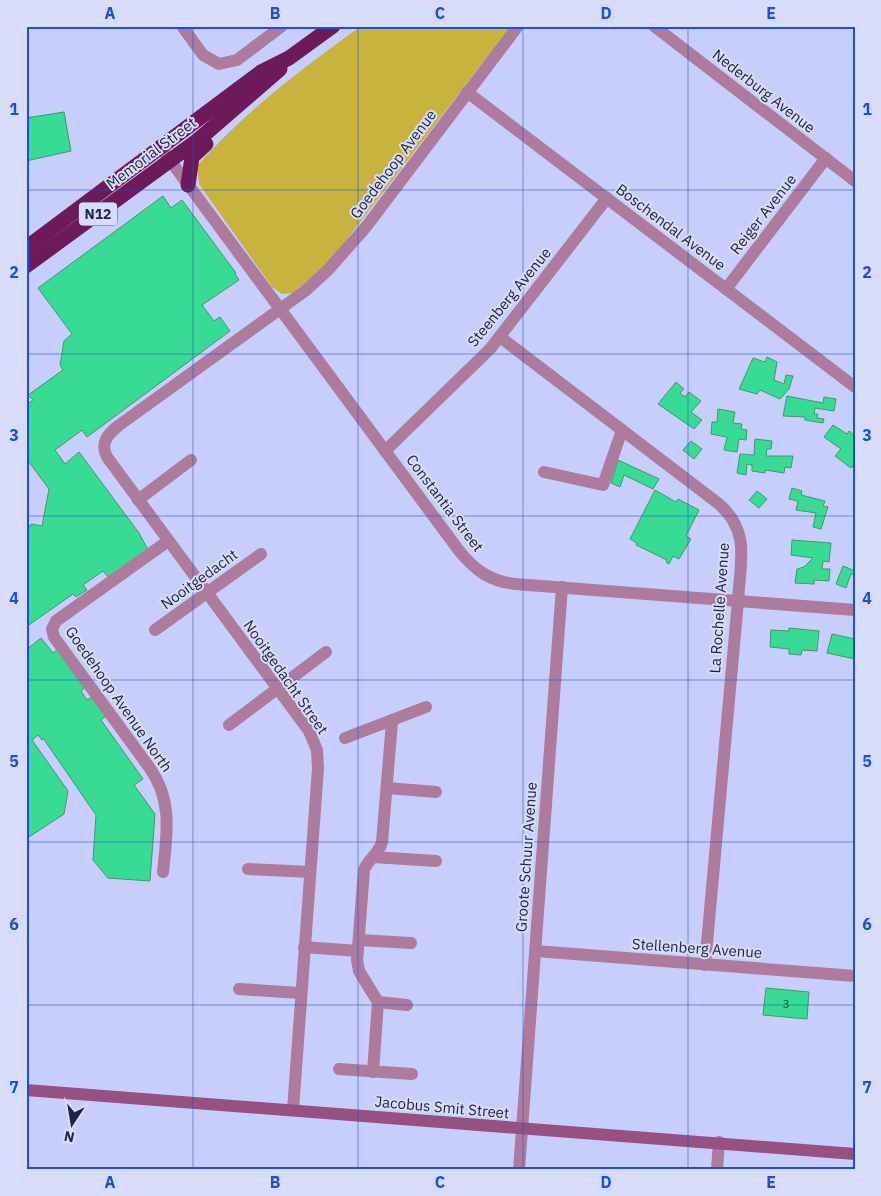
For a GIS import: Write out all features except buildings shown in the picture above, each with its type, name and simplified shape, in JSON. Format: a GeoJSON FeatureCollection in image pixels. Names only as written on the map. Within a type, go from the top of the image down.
{"type":"FeatureCollection","features":[{"type":"Feature","properties":{"kind":"highway","name":"Memorial Street"},"geometry":{"type":"LineString","coordinates":[[26,266],[212,129],[258,89],[289,58],[333,26]]}},
{"type":"Feature","properties":{"kind":"highway","name":"Memorial Street"},"geometry":{"type":"LineString","coordinates":[[26,248],[261,72],[289,58]]}},
{"type":"Feature","properties":{"kind":"highway"},"geometry":{"type":"LineString","coordinates":[[188,185],[190,161],[194,154],[249,104],[258,89]]}},
{"type":"Feature","properties":{"kind":"street"},"geometry":{"type":"LineString","coordinates":[[182,26],[203,55],[219,64],[237,60],[282,26]]}},
{"type":"Feature","properties":{"kind":"street","name":"Goedehoop Avenue"},"geometry":{"type":"LineString","coordinates":[[280,308],[311,286],[340,258],[366,227],[518,26]]}},
{"type":"Feature","properties":{"kind":"street","name":"Nederburg Avenue"},"geometry":{"type":"LineString","coordinates":[[654,26],[855,180]]}},
{"type":"Feature","properties":{"kind":"street","name":"Boschendal Avenue"},"geometry":{"type":"LineString","coordinates":[[468,92],[855,387]]}},
{"type":"Feature","properties":{"kind":"street","name":"Constantia Street"},"geometry":{"type":"LineString","coordinates":[[161,148],[460,552],[478,572],[505,583],[855,610]]}},
{"type":"Feature","properties":{"kind":"street","name":"Reiger Avenue"},"geometry":{"type":"LineString","coordinates":[[726,289],[826,158]]}},
{"type":"Feature","properties":{"kind":"street","name":"Steenberg Avenue"},"geometry":{"type":"LineString","coordinates":[[385,451],[500,337],[607,198]]}},
{"type":"Feature","properties":{"kind":"street","name":"Nooitgedacht Street"},"geometry":{"type":"LineString","coordinates":[[280,308],[118,426],[105,440],[105,453],[309,731],[318,755],[293,1110]]}},
{"type":"Feature","properties":{"kind":"street","name":"La Rochelle Avenue"},"geometry":{"type":"LineString","coordinates":[[500,337],[719,504],[734,519],[738,527],[741,543],[738,601],[705,965]]}},
{"type":"Feature","properties":{"kind":"street"},"geometry":{"type":"LineString","coordinates":[[544,472],[604,485],[622,430]]}},
{"type":"Feature","properties":{"kind":"street"},"geometry":{"type":"LineString","coordinates":[[138,500],[191,460]]}},
{"type":"Feature","properties":{"kind":"street","name":"Goedehoop Avenue North"},"geometry":{"type":"LineString","coordinates":[[163,872],[168,812],[157,779],[54,637],[52,629],[56,622],[168,541]]}},
{"type":"Feature","properties":{"kind":"street","name":"Nooitgedacht"},"geometry":{"type":"LineString","coordinates":[[155,630],[261,554]]}},
{"type":"Feature","properties":{"kind":"street","name":"Groote Schuur Avenue"},"geometry":{"type":"LineString","coordinates":[[519,1170],[562,587]]}},
{"type":"Feature","properties":{"kind":"street"},"geometry":{"type":"LineString","coordinates":[[229,725],[326,652]]}},
{"type":"Feature","properties":{"kind":"street"},"geometry":{"type":"LineString","coordinates":[[345,738],[426,708]]}},
{"type":"Feature","properties":{"kind":"street"},"geometry":{"type":"LineString","coordinates":[[373,1072],[378,1002],[359,971],[359,946],[364,870],[367,863],[382,845],[392,722]]}},
{"type":"Feature","properties":{"kind":"street"},"geometry":{"type":"LineString","coordinates":[[387,788],[436,792]]}},
{"type":"Feature","properties":{"kind":"street"},"geometry":{"type":"LineString","coordinates":[[373,857],[436,861]]}},
{"type":"Feature","properties":{"kind":"street"},"geometry":{"type":"LineString","coordinates":[[248,869],[310,872]]}},
{"type":"Feature","properties":{"kind":"street"},"geometry":{"type":"LineString","coordinates":[[304,947],[411,943]]}},
{"type":"Feature","properties":{"kind":"street","name":"Stellenberg Avenue"},"geometry":{"type":"LineString","coordinates":[[536,951],[855,976]]}},
{"type":"Feature","properties":{"kind":"street"},"geometry":{"type":"LineString","coordinates":[[239,988],[300,993]]}},
{"type":"Feature","properties":{"kind":"street"},"geometry":{"type":"LineString","coordinates":[[378,1002],[408,1005]]}},
{"type":"Feature","properties":{"kind":"street"},"geometry":{"type":"LineString","coordinates":[[339,1069],[412,1074]]}},
{"type":"Feature","properties":{"kind":"street","name":"Jacobus Smit Street"},"geometry":{"type":"LineString","coordinates":[[26,1090],[293,1110],[521,1130],[719,1142],[855,1154]]}},
{"type":"Feature","properties":{"kind":"street"},"geometry":{"type":"LineString","coordinates":[[716,1170],[719,1142]]}},
{"type":"Feature","properties":{"kind":"shaded area"},"geometry":{"type":"Polygon","coordinates":[[[361,26],[511,26],[331,260],[293,293],[282,294],[272,287],[199,184],[197,166],[234,127],[275,91],[361,26]]]}}]}
